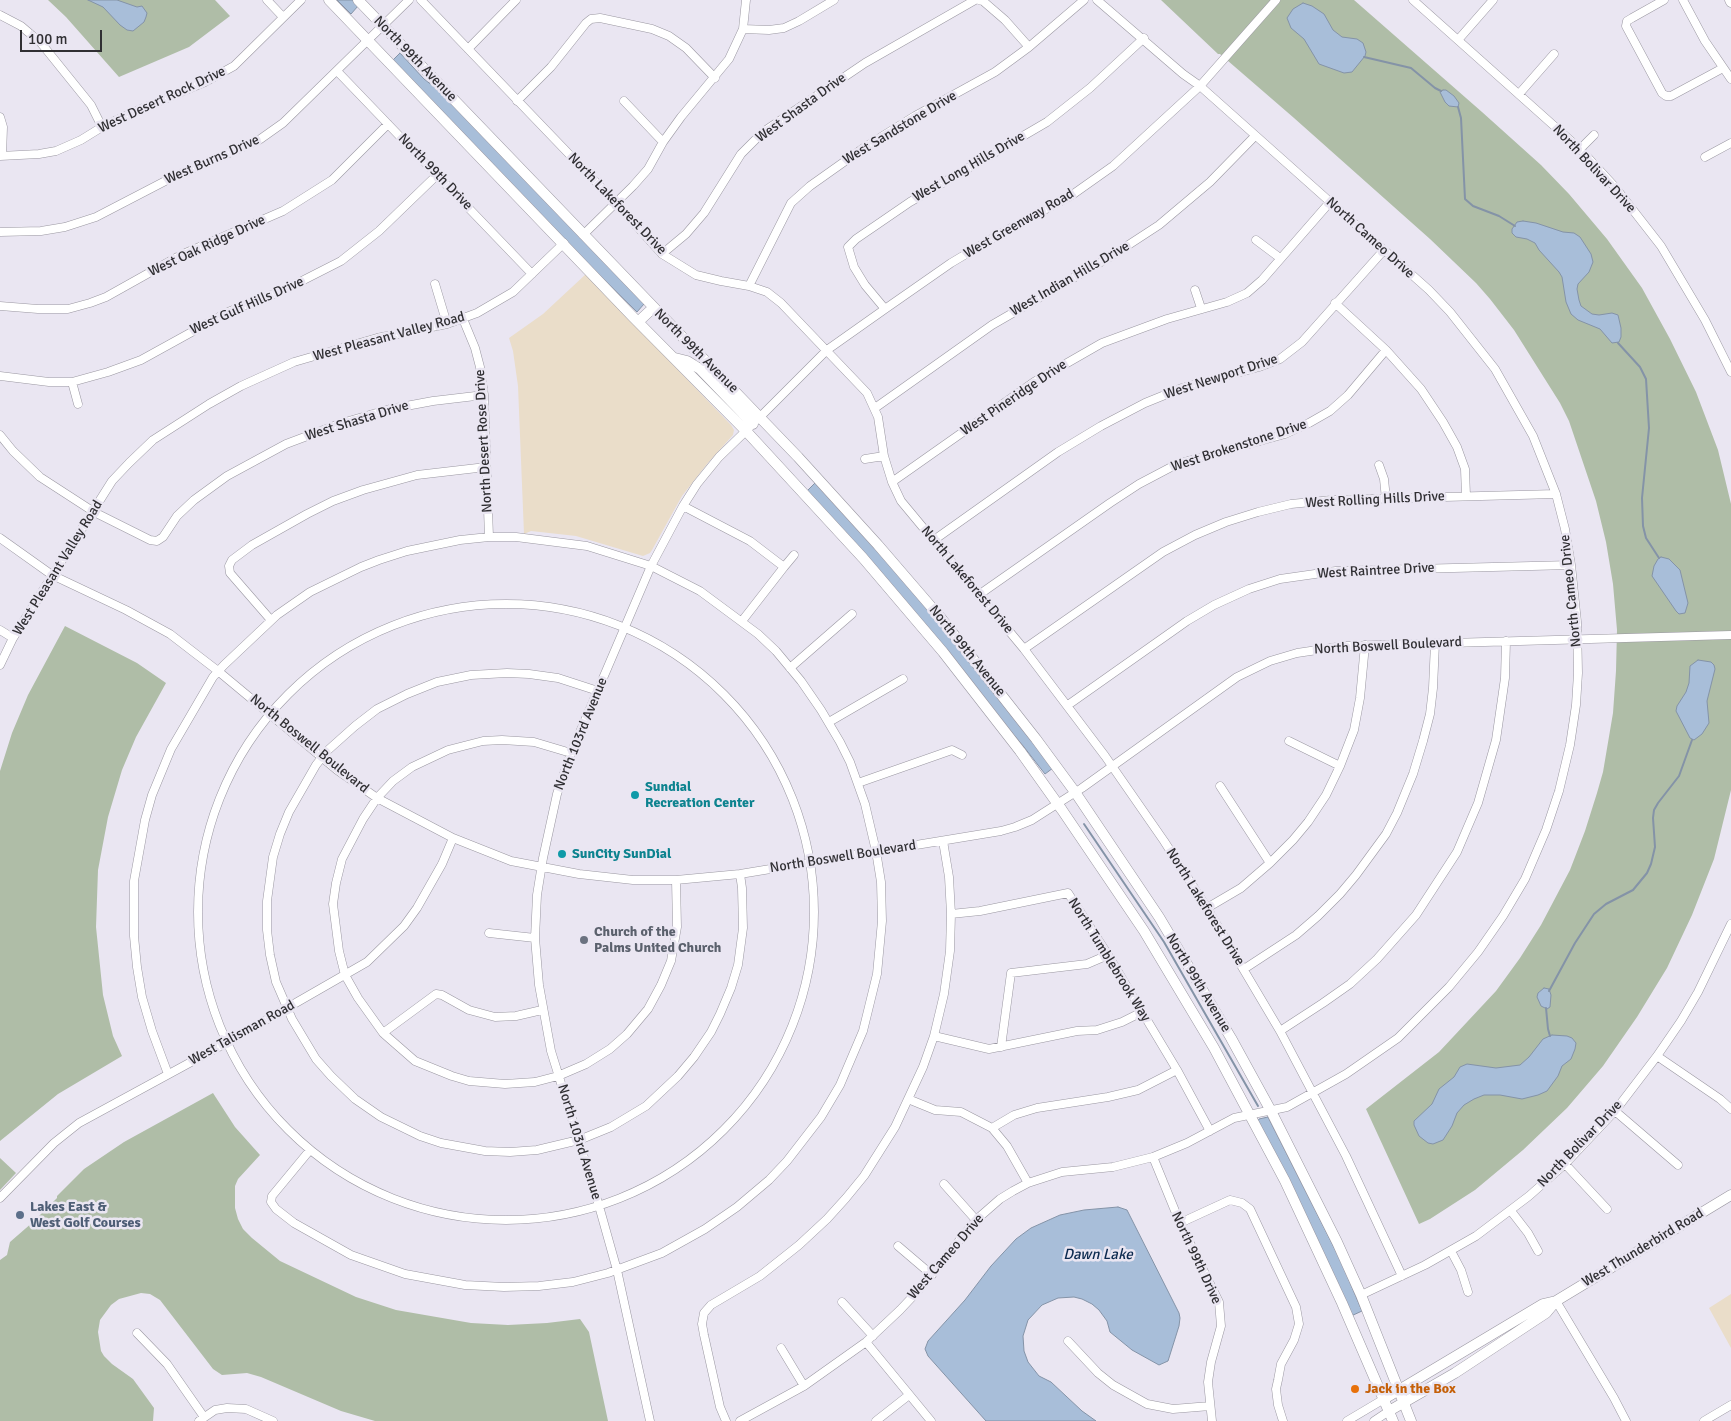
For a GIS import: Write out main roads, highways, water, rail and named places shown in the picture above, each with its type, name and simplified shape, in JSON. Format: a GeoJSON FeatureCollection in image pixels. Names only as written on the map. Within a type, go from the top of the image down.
{"type":"FeatureCollection","features":[{"type":"Feature","properties":{"kind":"main road","name":"North 99th Avenue"},"geometry":{"type":"LineString","coordinates":[[329,0],[674,358],[753,424],[878,545],[940,617],[1036,739],[1075,792],[1159,917],[1231,1038],[1271,1111],[1333,1234],[1361,1295],[1396,1411],[1411,1421]]}},
{"type":"Feature","properties":{"kind":"main road","name":"North 99th Avenue"},"geometry":{"type":"LineString","coordinates":[[358,0],[653,308],[753,424],[908,610],[985,706],[1058,804],[1144,931],[1214,1048],[1285,1180],[1342,1303],[1391,1394],[1396,1411]]}},
{"type":"Feature","properties":{"kind":"main road"},"geometry":{"type":"LineString","coordinates":[[638,322],[653,308]]}},
{"type":"Feature","properties":{"kind":"main road","name":"West Thunderbird Road"},"geometry":{"type":"LineString","coordinates":[[1391,1394],[1543,1304],[1556,1301],[1731,1195]]}},
{"type":"Feature","properties":{"kind":"main road","name":"West Thunderbird Road"},"geometry":{"type":"LineString","coordinates":[[1396,1411],[1546,1313],[1556,1301]]}},
{"type":"Feature","properties":{"kind":"water"},"geometry":{"type":"Polygon","coordinates":[[[88,0],[117,0],[137,7],[142,6],[147,13],[146,17],[144,22],[133,31],[127,30],[103,7],[88,0]]]}},
{"type":"Feature","properties":{"kind":"water"},"geometry":{"type":"Polygon","coordinates":[[[337,0],[353,0],[358,6],[351,14],[337,0]]]}},
{"type":"Feature","properties":{"kind":"water"},"geometry":{"type":"Polygon","coordinates":[[[1303,3],[1312,6],[1324,14],[1333,30],[1342,37],[1357,39],[1363,43],[1366,52],[1365,56],[1352,72],[1344,73],[1319,64],[1304,39],[1291,28],[1287,18],[1293,9],[1303,3]]]}},
{"type":"Feature","properties":{"kind":"water"},"geometry":{"type":"Polygon","coordinates":[[[400,53],[424,79],[446,96],[644,304],[637,312],[572,248],[392,61],[400,53]]]}},
{"type":"Feature","properties":{"kind":"water"},"geometry":{"type":"Polygon","coordinates":[[[1443,90],[1454,96],[1459,103],[1458,107],[1449,106],[1445,102],[1440,92],[1443,90]]]}},
{"type":"Feature","properties":{"kind":"water"},"geometry":{"type":"Polygon","coordinates":[[[1517,222],[1536,223],[1563,232],[1574,233],[1580,237],[1591,254],[1593,262],[1589,272],[1578,284],[1577,289],[1581,306],[1592,314],[1612,313],[1618,315],[1621,328],[1619,342],[1612,343],[1600,329],[1578,320],[1571,314],[1566,302],[1562,277],[1559,272],[1535,243],[1516,237],[1512,233],[1512,229],[1517,222]]]}},
{"type":"Feature","properties":{"kind":"water"},"geometry":{"type":"Polygon","coordinates":[[[815,483],[903,578],[1053,768],[1045,774],[807,491],[815,483]]]}},
{"type":"Feature","properties":{"kind":"water"},"geometry":{"type":"Polygon","coordinates":[[[1661,557],[1669,559],[1680,570],[1688,603],[1685,613],[1679,614],[1676,611],[1652,576],[1654,566],[1661,557]]]}},
{"type":"Feature","properties":{"kind":"water"},"geometry":{"type":"Polygon","coordinates":[[[1698,660],[1711,662],[1715,669],[1707,701],[1709,723],[1702,734],[1694,740],[1690,738],[1676,711],[1689,683],[1690,666],[1698,660]]]}},
{"type":"Feature","properties":{"kind":"water"},"geometry":{"type":"Polygon","coordinates":[[[1544,988],[1549,989],[1551,995],[1550,1007],[1547,1009],[1541,1006],[1537,997],[1538,993],[1544,988]]]}},
{"type":"Feature","properties":{"kind":"water"},"geometry":{"type":"Polygon","coordinates":[[[1552,1035],[1567,1036],[1576,1043],[1571,1059],[1562,1066],[1558,1076],[1547,1091],[1522,1099],[1500,1095],[1484,1095],[1464,1105],[1457,1113],[1452,1126],[1443,1140],[1433,1144],[1428,1143],[1419,1136],[1414,1121],[1432,1104],[1439,1089],[1454,1077],[1460,1067],[1467,1064],[1496,1068],[1520,1065],[1543,1039],[1552,1035]]]}},
{"type":"Feature","properties":{"kind":"water"},"geometry":{"type":"Polygon","coordinates":[[[1268,1117],[1341,1261],[1362,1311],[1351,1316],[1258,1121],[1268,1117]]]}},
{"type":"Feature","properties":{"kind":"water","name":"Dawn Lake"},"geometry":{"type":"Polygon","coordinates":[[[1118,1207],[1127,1210],[1179,1313],[1179,1326],[1168,1361],[1159,1365],[1132,1350],[1110,1332],[1107,1321],[1092,1304],[1074,1297],[1058,1298],[1042,1305],[1028,1320],[1023,1336],[1024,1351],[1028,1362],[1039,1376],[1051,1382],[1082,1411],[1096,1421],[986,1421],[928,1356],[925,1349],[928,1341],[965,1300],[991,1266],[1016,1239],[1031,1228],[1060,1215],[1084,1210],[1118,1207]]]}},
{"type":"Feature","properties":{"kind":"waterway"},"geometry":{"type":"LineString","coordinates":[[1364,57],[1411,68],[1441,91]]}},
{"type":"Feature","properties":{"kind":"waterway"},"geometry":{"type":"LineString","coordinates":[[1458,107],[1461,118],[1465,199],[1473,206],[1499,216],[1515,226]]}},
{"type":"Feature","properties":{"kind":"waterway"},"geometry":{"type":"LineString","coordinates":[[1618,343],[1640,367],[1646,379],[1649,428],[1642,498],[1643,526],[1646,538],[1659,558]]}},
{"type":"Feature","properties":{"kind":"waterway"},"geometry":{"type":"LineString","coordinates":[[1549,991],[1575,943],[1594,914],[1606,904],[1633,890],[1647,873],[1655,847],[1654,810],[1679,776],[1692,740]]}},
{"type":"Feature","properties":{"kind":"waterway"},"geometry":{"type":"LineString","coordinates":[[1084,824],[1164,942],[1258,1106]]}},
{"type":"Feature","properties":{"kind":"waterway"},"geometry":{"type":"LineString","coordinates":[[1546,1008],[1550,1036]]}},
{"type":"Feature","properties":{"kind":"place","name":"Sundial Recreation Center"},"geometry":{"type":"Point","coordinates":[635,795]}},
{"type":"Feature","properties":{"kind":"place","name":"SunCity SunDial"},"geometry":{"type":"Point","coordinates":[562,854]}},
{"type":"Feature","properties":{"kind":"place","name":"Church of the Palms United Church"},"geometry":{"type":"Point","coordinates":[584,940]}},
{"type":"Feature","properties":{"kind":"place","name":"Lakes East & West Golf Courses"},"geometry":{"type":"Point","coordinates":[20,1215]}},
{"type":"Feature","properties":{"kind":"place","name":"Jack in the Box"},"geometry":{"type":"Point","coordinates":[1355,1389]}}]}
